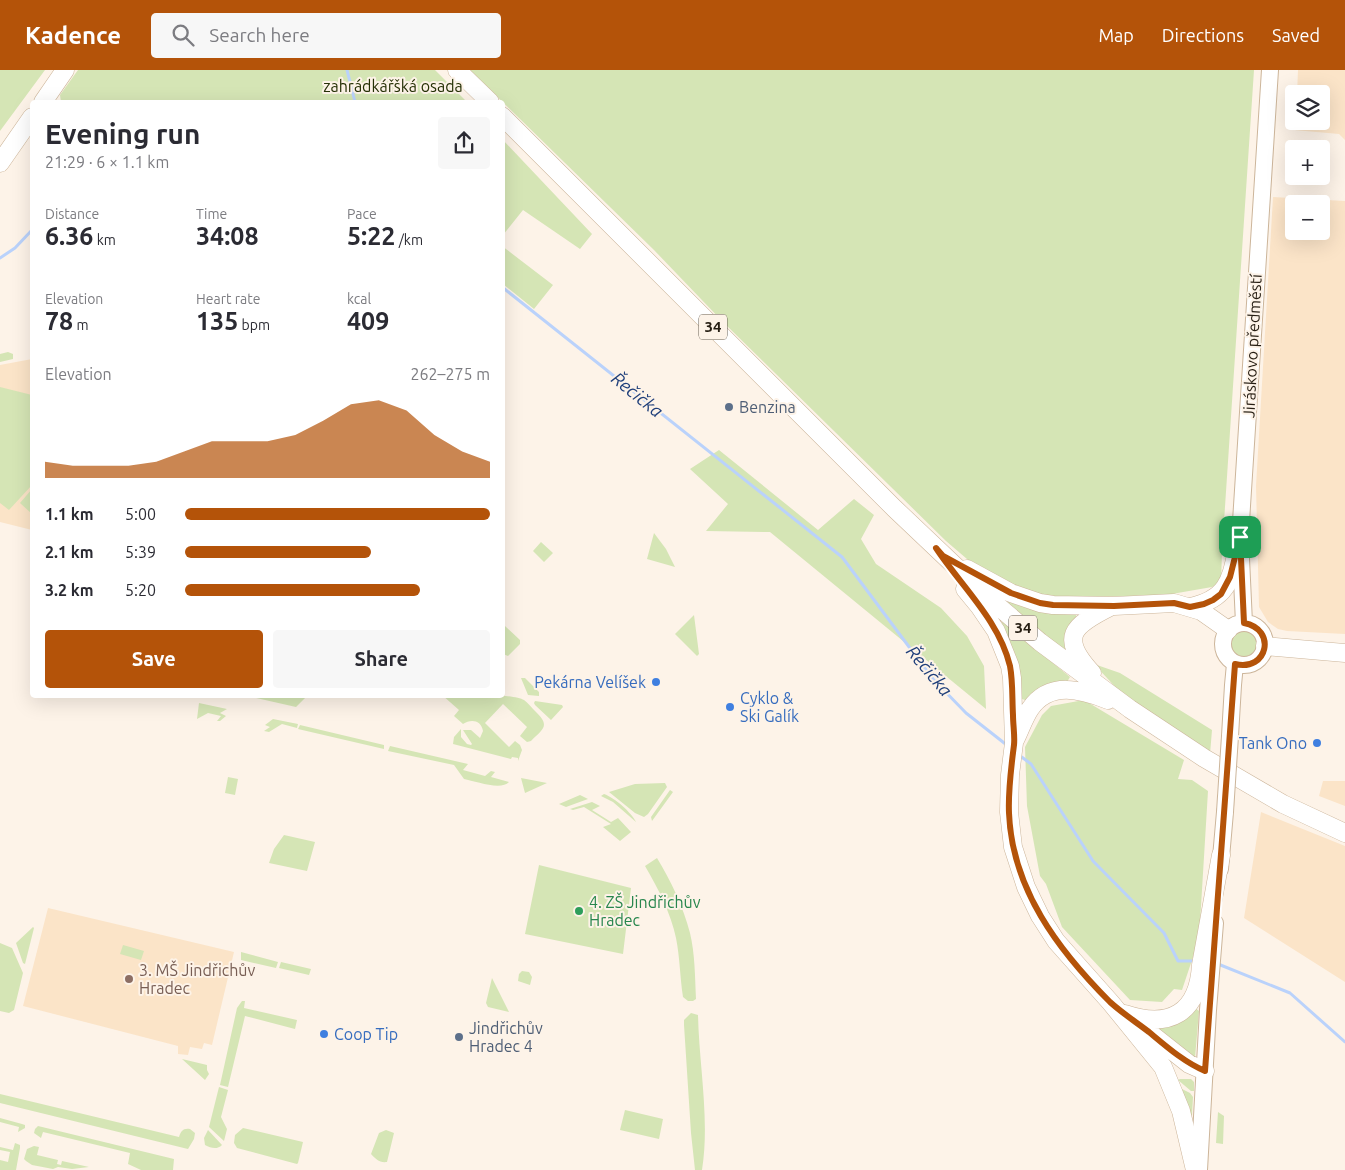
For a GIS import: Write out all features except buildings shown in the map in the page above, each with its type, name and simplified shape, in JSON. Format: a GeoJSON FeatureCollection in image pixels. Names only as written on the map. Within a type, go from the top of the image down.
{"type":"FeatureCollection","features":[{"type":"Feature","properties":{"kind":"main road"},"geometry":{"type":"LineString","coordinates":[[44,100],[65,70]]}},
{"type":"Feature","properties":{"kind":"main road"},"geometry":{"type":"LineString","coordinates":[[457,70],[488,100]]}},
{"type":"Feature","properties":{"kind":"main road","name":"Jiráskovo předměstí"},"geometry":{"type":"LineString","coordinates":[[1244,623],[1240,537],[1270,70]]}},
{"type":"Feature","properties":{"kind":"main road","name":"34"},"geometry":{"type":"LineString","coordinates":[[505,119],[939,552],[1040,642],[1130,709],[1204,758],[1283,804],[1345,833]]}},
{"type":"Feature","properties":{"kind":"main road"},"geometry":{"type":"LineString","coordinates":[[0,163],[30,120]]}},
{"type":"Feature","properties":{"kind":"main road"},"geometry":{"type":"LineString","coordinates":[[1190,607],[1204,604],[1221,594],[1230,577],[1240,537]]}},
{"type":"Feature","properties":{"kind":"main road"},"geometry":{"type":"LineString","coordinates":[[939,552],[1011,593],[1029,600],[1053,605],[1114,606],[1174,603],[1201,611],[1228,630]]}},
{"type":"Feature","properties":{"kind":"main road"},"geometry":{"type":"LineString","coordinates":[[939,552],[996,631],[1012,678],[1014,743],[1010,775],[1009,812],[1013,847],[1020,873],[1032,901],[1056,941],[1111,1003],[1163,1067],[1181,1111],[1197,1170]]}},
{"type":"Feature","properties":{"kind":"main road"},"geometry":{"type":"LineString","coordinates":[[1109,693],[1081,661],[1076,653],[1074,638],[1075,632],[1083,622],[1114,606]]}},
{"type":"Feature","properties":{"kind":"main road"},"geometry":{"type":"LineString","coordinates":[[1238,623],[1244,623],[1257,627],[1265,639],[1264,652],[1255,663],[1249,665],[1235,664],[1226,657],[1222,646],[1224,635],[1228,630],[1238,623]]}},
{"type":"Feature","properties":{"kind":"main road"},"geometry":{"type":"LineString","coordinates":[[1265,646],[1345,652]]}},
{"type":"Feature","properties":{"kind":"main road"},"geometry":{"type":"LineString","coordinates":[[1197,1170],[1235,664]]}},
{"type":"Feature","properties":{"kind":"main road"},"geometry":{"type":"LineString","coordinates":[[1014,743],[1032,707],[1043,696],[1052,691],[1068,689],[1089,693],[1130,709]]}},
{"type":"Feature","properties":{"kind":"main road"},"geometry":{"type":"LineString","coordinates":[[1125,1014],[1139,1019],[1170,1018],[1180,1013],[1190,1001],[1200,978],[1221,855]]}},
{"type":"Feature","properties":{"kind":"main road"},"geometry":{"type":"LineString","coordinates":[[1111,1003],[1189,1064],[1205,1071]]}},
{"type":"Feature","properties":{"kind":"main road"},"geometry":{"type":"LineString","coordinates":[[1163,1067],[1182,1074],[1205,1071]]}},
{"type":"Feature","properties":{"kind":"shaded area"},"geometry":{"type":"Polygon","coordinates":[[[1298,70],[1345,70],[1345,140],[1339,134],[1294,130],[1330,130],[1330,85],[1297,85],[1298,70]]]}},
{"type":"Feature","properties":{"kind":"shaded area"},"geometry":{"type":"Polygon","coordinates":[[[1273,197],[1285,198],[1285,240],[1330,240],[1330,200],[1345,201],[1345,634],[1278,629],[1268,622],[1259,607],[1256,486],[1273,197]]]}},
{"type":"Feature","properties":{"kind":"shaded area"},"geometry":{"type":"Polygon","coordinates":[[[30,359],[30,530],[0,522],[0,365],[30,359]]]}},
{"type":"Feature","properties":{"kind":"shaded area"},"geometry":{"type":"Polygon","coordinates":[[[1323,781],[1345,781],[1345,806],[1319,796],[1323,781]]]}},
{"type":"Feature","properties":{"kind":"shaded area"},"geometry":{"type":"Polygon","coordinates":[[[1261,812],[1345,846],[1345,982],[1244,918],[1261,812]]]}},
{"type":"Feature","properties":{"kind":"shaded area","name":"3. MŠ Jindřichův Hradec"},"geometry":{"type":"Polygon","coordinates":[[[48,908],[234,952],[212,1045],[204,1043],[202,1049],[190,1047],[188,1055],[178,1054],[178,1046],[23,1006],[48,908]]]}},
{"type":"Feature","properties":{"kind":"green space"},"geometry":{"type":"Polygon","coordinates":[[[0,70],[45,70],[0,131],[0,70]]]}},
{"type":"Feature","properties":{"kind":"green space","name":"zahrádkářšká osada"},"geometry":{"type":"Polygon","coordinates":[[[78,70],[435,70],[465,100],[61,100],[60,95],[78,70]]]}},
{"type":"Feature","properties":{"kind":"green space"},"geometry":{"type":"Polygon","coordinates":[[[470,70],[1254,70],[1221,582],[1212,587],[1166,595],[1048,598],[1010,586],[974,565],[946,541],[723,322],[654,250],[505,104],[505,100],[501,100],[470,70]]]}},
{"type":"Feature","properties":{"kind":"green space"},"geometry":{"type":"Polygon","coordinates":[[[505,142],[592,234],[580,249],[523,210],[505,232],[505,142]]]}},
{"type":"Feature","properties":{"kind":"green space"},"geometry":{"type":"Polygon","coordinates":[[[505,248],[553,285],[534,309],[505,286],[505,248]]]}},
{"type":"Feature","properties":{"kind":"green space"},"geometry":{"type":"Polygon","coordinates":[[[8,352],[13,354],[13,359],[0,362],[0,354],[8,352]]]}},
{"type":"Feature","properties":{"kind":"green space"},"geometry":{"type":"Polygon","coordinates":[[[0,387],[30,394],[30,487],[9,510],[0,503],[0,387]]]}},
{"type":"Feature","properties":{"kind":"green space"},"geometry":{"type":"Polygon","coordinates":[[[719,450],[818,530],[854,499],[874,515],[861,539],[876,564],[941,608],[967,636],[984,666],[986,709],[770,532],[706,531],[728,504],[690,469],[719,450]]]}},
{"type":"Feature","properties":{"kind":"green space"},"geometry":{"type":"Polygon","coordinates":[[[30,491],[30,512],[20,503],[30,491]]]}},
{"type":"Feature","properties":{"kind":"green space"},"geometry":{"type":"Polygon","coordinates":[[[654,533],[666,549],[675,567],[647,559],[654,533]]]}},
{"type":"Feature","properties":{"kind":"green space"},"geometry":{"type":"Polygon","coordinates":[[[541,542],[553,553],[544,562],[533,551],[541,542]]]}},
{"type":"Feature","properties":{"kind":"green space"},"geometry":{"type":"Polygon","coordinates":[[[1007,598],[1047,612],[1076,615],[1077,618],[1066,649],[1064,651],[1005,603],[1007,598]]]}},
{"type":"Feature","properties":{"kind":"green space"},"geometry":{"type":"Polygon","coordinates":[[[694,615],[699,654],[697,656],[675,634],[694,615]]]}},
{"type":"Feature","properties":{"kind":"green space"},"geometry":{"type":"Polygon","coordinates":[[[1003,622],[1070,677],[1067,682],[1028,701],[1022,699],[1020,679],[1013,650],[999,624],[1003,622]]]}},
{"type":"Feature","properties":{"kind":"green space"},"geometry":{"type":"Polygon","coordinates":[[[505,626],[520,640],[520,644],[508,656],[505,655],[505,626]]]}},
{"type":"Feature","properties":{"kind":"green space"},"geometry":{"type":"Polygon","coordinates":[[[1244,630],[1254,634],[1258,644],[1254,654],[1244,658],[1234,654],[1230,644],[1234,634],[1244,630]]]}},
{"type":"Feature","properties":{"kind":"green space"},"geometry":{"type":"Polygon","coordinates":[[[1094,664],[1120,673],[1212,730],[1210,754],[1120,692],[1094,664]]]}},
{"type":"Feature","properties":{"kind":"green space"},"geometry":{"type":"Polygon","coordinates":[[[521,678],[525,678],[539,692],[539,696],[528,695],[521,678]]]}},
{"type":"Feature","properties":{"kind":"green space"},"geometry":{"type":"Polygon","coordinates":[[[505,696],[509,696],[524,700],[543,720],[544,727],[531,741],[527,742],[520,736],[527,727],[503,704],[485,723],[509,747],[515,741],[520,745],[522,750],[518,761],[518,758],[512,757],[511,759],[453,744],[454,737],[461,729],[461,737],[467,744],[471,745],[463,730],[471,730],[480,738],[483,731],[478,723],[469,721],[463,724],[454,716],[459,710],[445,698],[505,698],[505,696]]]}},
{"type":"Feature","properties":{"kind":"green space"},"geometry":{"type":"Polygon","coordinates":[[[256,698],[305,698],[296,707],[256,698]]]}},
{"type":"Feature","properties":{"kind":"green space"},"geometry":{"type":"Polygon","coordinates":[[[1084,700],[1184,760],[1178,779],[1192,780],[1208,791],[1199,939],[1182,990],[1174,989],[1162,1002],[1130,1000],[1062,927],[1046,884],[1040,876],[1027,806],[1025,747],[1042,715],[1051,706],[1084,700]]]}},
{"type":"Feature","properties":{"kind":"green space"},"geometry":{"type":"Polygon","coordinates":[[[535,701],[562,705],[563,707],[551,720],[535,705],[535,701]]]}},
{"type":"Feature","properties":{"kind":"green space"},"geometry":{"type":"Polygon","coordinates":[[[199,703],[227,709],[220,713],[226,716],[217,721],[221,716],[208,713],[197,719],[199,703]]]}},
{"type":"Feature","properties":{"kind":"green space"},"geometry":{"type":"Polygon","coordinates":[[[273,719],[298,724],[297,728],[282,724],[269,732],[264,731],[270,727],[265,725],[273,719]]]}},
{"type":"Feature","properties":{"kind":"green space"},"geometry":{"type":"Polygon","coordinates":[[[300,725],[384,745],[384,749],[298,729],[300,725]]]}},
{"type":"Feature","properties":{"kind":"green space"},"geometry":{"type":"Polygon","coordinates":[[[390,746],[468,764],[463,770],[485,776],[491,771],[495,772],[491,777],[509,782],[505,785],[494,786],[464,779],[454,765],[388,751],[390,746]]]}},
{"type":"Feature","properties":{"kind":"green space"},"geometry":{"type":"Polygon","coordinates":[[[228,777],[238,779],[235,795],[225,793],[228,777]]]}},
{"type":"Feature","properties":{"kind":"green space"},"geometry":{"type":"Polygon","coordinates":[[[521,778],[547,783],[525,793],[521,778]]]}},
{"type":"Feature","properties":{"kind":"green space"},"geometry":{"type":"Polygon","coordinates":[[[665,783],[667,787],[644,817],[635,813],[609,792],[635,784],[665,783]]]}},
{"type":"Feature","properties":{"kind":"green space"},"geometry":{"type":"Polygon","coordinates":[[[670,790],[673,792],[652,821],[651,817],[670,790]]]}},
{"type":"Feature","properties":{"kind":"green space"},"geometry":{"type":"Polygon","coordinates":[[[604,794],[622,806],[636,822],[613,802],[601,796],[604,794]]]}},
{"type":"Feature","properties":{"kind":"green space"},"geometry":{"type":"Polygon","coordinates":[[[580,795],[588,799],[566,807],[559,804],[580,795]]]}},
{"type":"Feature","properties":{"kind":"green space"},"geometry":{"type":"Polygon","coordinates":[[[592,802],[600,806],[592,810],[611,822],[618,818],[631,832],[620,841],[603,827],[611,824],[584,807],[570,809],[592,802]]]}},
{"type":"Feature","properties":{"kind":"green space"},"geometry":{"type":"Polygon","coordinates":[[[284,835],[315,842],[307,871],[269,863],[274,849],[284,835]]]}},
{"type":"Feature","properties":{"kind":"green space"},"geometry":{"type":"Polygon","coordinates":[[[657,858],[676,894],[690,933],[695,974],[696,999],[693,1001],[688,1001],[683,997],[674,929],[664,901],[645,866],[657,858]]]}},
{"type":"Feature","properties":{"kind":"green space","name":"4. ZŠ Jindřichův Hradec"},"geometry":{"type":"Polygon","coordinates":[[[539,865],[631,888],[623,954],[525,934],[539,865]]]}},
{"type":"Feature","properties":{"kind":"green space"},"geometry":{"type":"Polygon","coordinates":[[[34,928],[25,964],[16,943],[34,928]]]}},
{"type":"Feature","properties":{"kind":"green space"},"geometry":{"type":"Polygon","coordinates":[[[0,943],[12,948],[23,973],[14,1010],[9,1013],[0,1011],[0,943]]]}},
{"type":"Feature","properties":{"kind":"green space"},"geometry":{"type":"Polygon","coordinates":[[[123,945],[144,951],[141,960],[120,954],[123,945]]]}},
{"type":"Feature","properties":{"kind":"green space"},"geometry":{"type":"Polygon","coordinates":[[[241,952],[278,962],[276,968],[241,960],[241,952]]]}},
{"type":"Feature","properties":{"kind":"green space"},"geometry":{"type":"Polygon","coordinates":[[[281,962],[311,969],[309,975],[279,968],[281,962]]]}},
{"type":"Feature","properties":{"kind":"green space"},"geometry":{"type":"Polygon","coordinates":[[[522,971],[529,972],[532,977],[530,985],[518,981],[519,974],[522,971]]]}},
{"type":"Feature","properties":{"kind":"green space"},"geometry":{"type":"Polygon","coordinates":[[[492,978],[509,1012],[488,1007],[486,1003],[492,978]]]}},
{"type":"Feature","properties":{"kind":"green space"},"geometry":{"type":"Polygon","coordinates":[[[242,1001],[245,1001],[244,1008],[297,1020],[295,1029],[245,1016],[228,1087],[220,1085],[237,1008],[242,1001]]]}},
{"type":"Feature","properties":{"kind":"green space"},"geometry":{"type":"Polygon","coordinates":[[[1194,1007],[1199,1011],[1195,1058],[1190,1059],[1157,1033],[1160,1026],[1194,1007]]]}},
{"type":"Feature","properties":{"kind":"green space"},"geometry":{"type":"Polygon","coordinates":[[[691,1013],[698,1015],[705,1112],[702,1170],[695,1170],[691,1133],[684,1020],[691,1013]]]}},
{"type":"Feature","properties":{"kind":"green space"},"geometry":{"type":"Polygon","coordinates":[[[182,1059],[207,1065],[209,1074],[205,1080],[182,1059]]]}},
{"type":"Feature","properties":{"kind":"green space"},"geometry":{"type":"Polygon","coordinates":[[[1191,1079],[1194,1082],[1194,1091],[1191,1091],[1178,1080],[1191,1079]]]}},
{"type":"Feature","properties":{"kind":"green space"},"geometry":{"type":"Polygon","coordinates":[[[219,1087],[228,1090],[221,1117],[227,1129],[224,1141],[209,1127],[219,1087]]]}},
{"type":"Feature","properties":{"kind":"green space"},"geometry":{"type":"Polygon","coordinates":[[[1178,1087],[1190,1093],[1193,1097],[1192,1115],[1188,1115],[1178,1087]]]}},
{"type":"Feature","properties":{"kind":"green space"},"geometry":{"type":"Polygon","coordinates":[[[0,1094],[179,1137],[183,1130],[190,1129],[195,1133],[194,1139],[188,1149],[0,1103],[0,1094]]]}},
{"type":"Feature","properties":{"kind":"green space"},"geometry":{"type":"Polygon","coordinates":[[[625,1110],[663,1119],[659,1139],[620,1130],[625,1110]]]}},
{"type":"Feature","properties":{"kind":"green space"},"geometry":{"type":"Polygon","coordinates":[[[1218,1112],[1224,1116],[1223,1144],[1216,1143],[1218,1112]]]}},
{"type":"Feature","properties":{"kind":"green space"},"geometry":{"type":"Polygon","coordinates":[[[0,1118],[25,1125],[25,1128],[18,1132],[19,1127],[0,1122],[0,1118]]]}},
{"type":"Feature","properties":{"kind":"green space"},"geometry":{"type":"Polygon","coordinates":[[[38,1126],[174,1159],[173,1170],[141,1170],[128,1164],[130,1153],[43,1132],[41,1138],[34,1133],[38,1126]]]}},
{"type":"Feature","properties":{"kind":"green space"},"geometry":{"type":"Polygon","coordinates":[[[243,1128],[303,1142],[298,1163],[237,1148],[234,1143],[235,1135],[243,1128]]]}},
{"type":"Feature","properties":{"kind":"green space"},"geometry":{"type":"Polygon","coordinates":[[[208,1130],[222,1145],[218,1148],[205,1145],[204,1138],[208,1130]]]}},
{"type":"Feature","properties":{"kind":"green space"},"geometry":{"type":"Polygon","coordinates":[[[386,1130],[394,1133],[387,1162],[382,1162],[371,1154],[379,1133],[386,1130]]]}},
{"type":"Feature","properties":{"kind":"green space"},"geometry":{"type":"Polygon","coordinates":[[[15,1143],[20,1145],[16,1170],[0,1170],[0,1160],[8,1162],[10,1152],[0,1150],[0,1147],[13,1150],[15,1143]]]}},
{"type":"Feature","properties":{"kind":"green space"},"geometry":{"type":"Polygon","coordinates":[[[34,1146],[39,1147],[37,1155],[58,1160],[57,1164],[61,1165],[62,1161],[89,1167],[72,1169],[58,1167],[53,1169],[32,1165],[24,1159],[27,1149],[34,1146]]]}},
{"type":"Feature","properties":{"kind":"waterway"},"geometry":{"type":"LineString","coordinates":[[347,70],[354,100]]}},
{"type":"Feature","properties":{"kind":"waterway","name":"Řečička"},"geometry":{"type":"LineString","coordinates":[[0,258],[15,248],[30,232]]}},
{"type":"Feature","properties":{"kind":"waterway","name":"Řečička"},"geometry":{"type":"LineString","coordinates":[[505,289],[842,557],[933,679],[966,713],[1008,746]]}},
{"type":"Feature","properties":{"kind":"waterway","name":"Řečička"},"geometry":{"type":"LineString","coordinates":[[1019,755],[1031,764],[1093,861],[1164,933],[1178,961],[1197,961]]}},
{"type":"Feature","properties":{"kind":"waterway","name":"Řečička"},"geometry":{"type":"LineString","coordinates":[[1218,964],[1290,993],[1345,1042]]}},
{"type":"Feature","properties":{"kind":"place","name":"Benzina"},"geometry":{"type":"Point","coordinates":[729,407]}},
{"type":"Feature","properties":{"kind":"place","name":"Pekárna Velíšek"},"geometry":{"type":"Point","coordinates":[656,682]}},
{"type":"Feature","properties":{"kind":"place","name":"Cyklo & Ski Galík"},"geometry":{"type":"Point","coordinates":[730,707]}},
{"type":"Feature","properties":{"kind":"place","name":"Tank Ono"},"geometry":{"type":"Point","coordinates":[1317,743]}},
{"type":"Feature","properties":{"kind":"place","name":"4. ZŠ Jindřichův Hradec"},"geometry":{"type":"Point","coordinates":[579,911]}},
{"type":"Feature","properties":{"kind":"place","name":"3. MŠ Jindřichův Hradec"},"geometry":{"type":"Point","coordinates":[129,979]}},
{"type":"Feature","properties":{"kind":"place","name":"Coop Tip"},"geometry":{"type":"Point","coordinates":[324,1034]}},
{"type":"Feature","properties":{"kind":"place","name":"Jindřichův Hradec 4"},"geometry":{"type":"Point","coordinates":[459,1037]}},
{"type":"Feature","properties":{"kind":"route"},"geometry":{"type":"LineString","coordinates":[[1240,537],[1244,623],[1257,627],[1262,632],[1265,646],[1264,652],[1255,663],[1242,666],[1235,664],[1205,1071],[1189,1064],[1111,1003],[1056,941],[1032,901],[1020,873],[1010,830],[1010,775],[1014,743],[1010,666],[1001,641],[988,618],[936,548],[943,556],[1011,593],[1040,603],[1114,606],[1174,603],[1190,607],[1204,604],[1221,594],[1230,577],[1240,537]]}}]}
